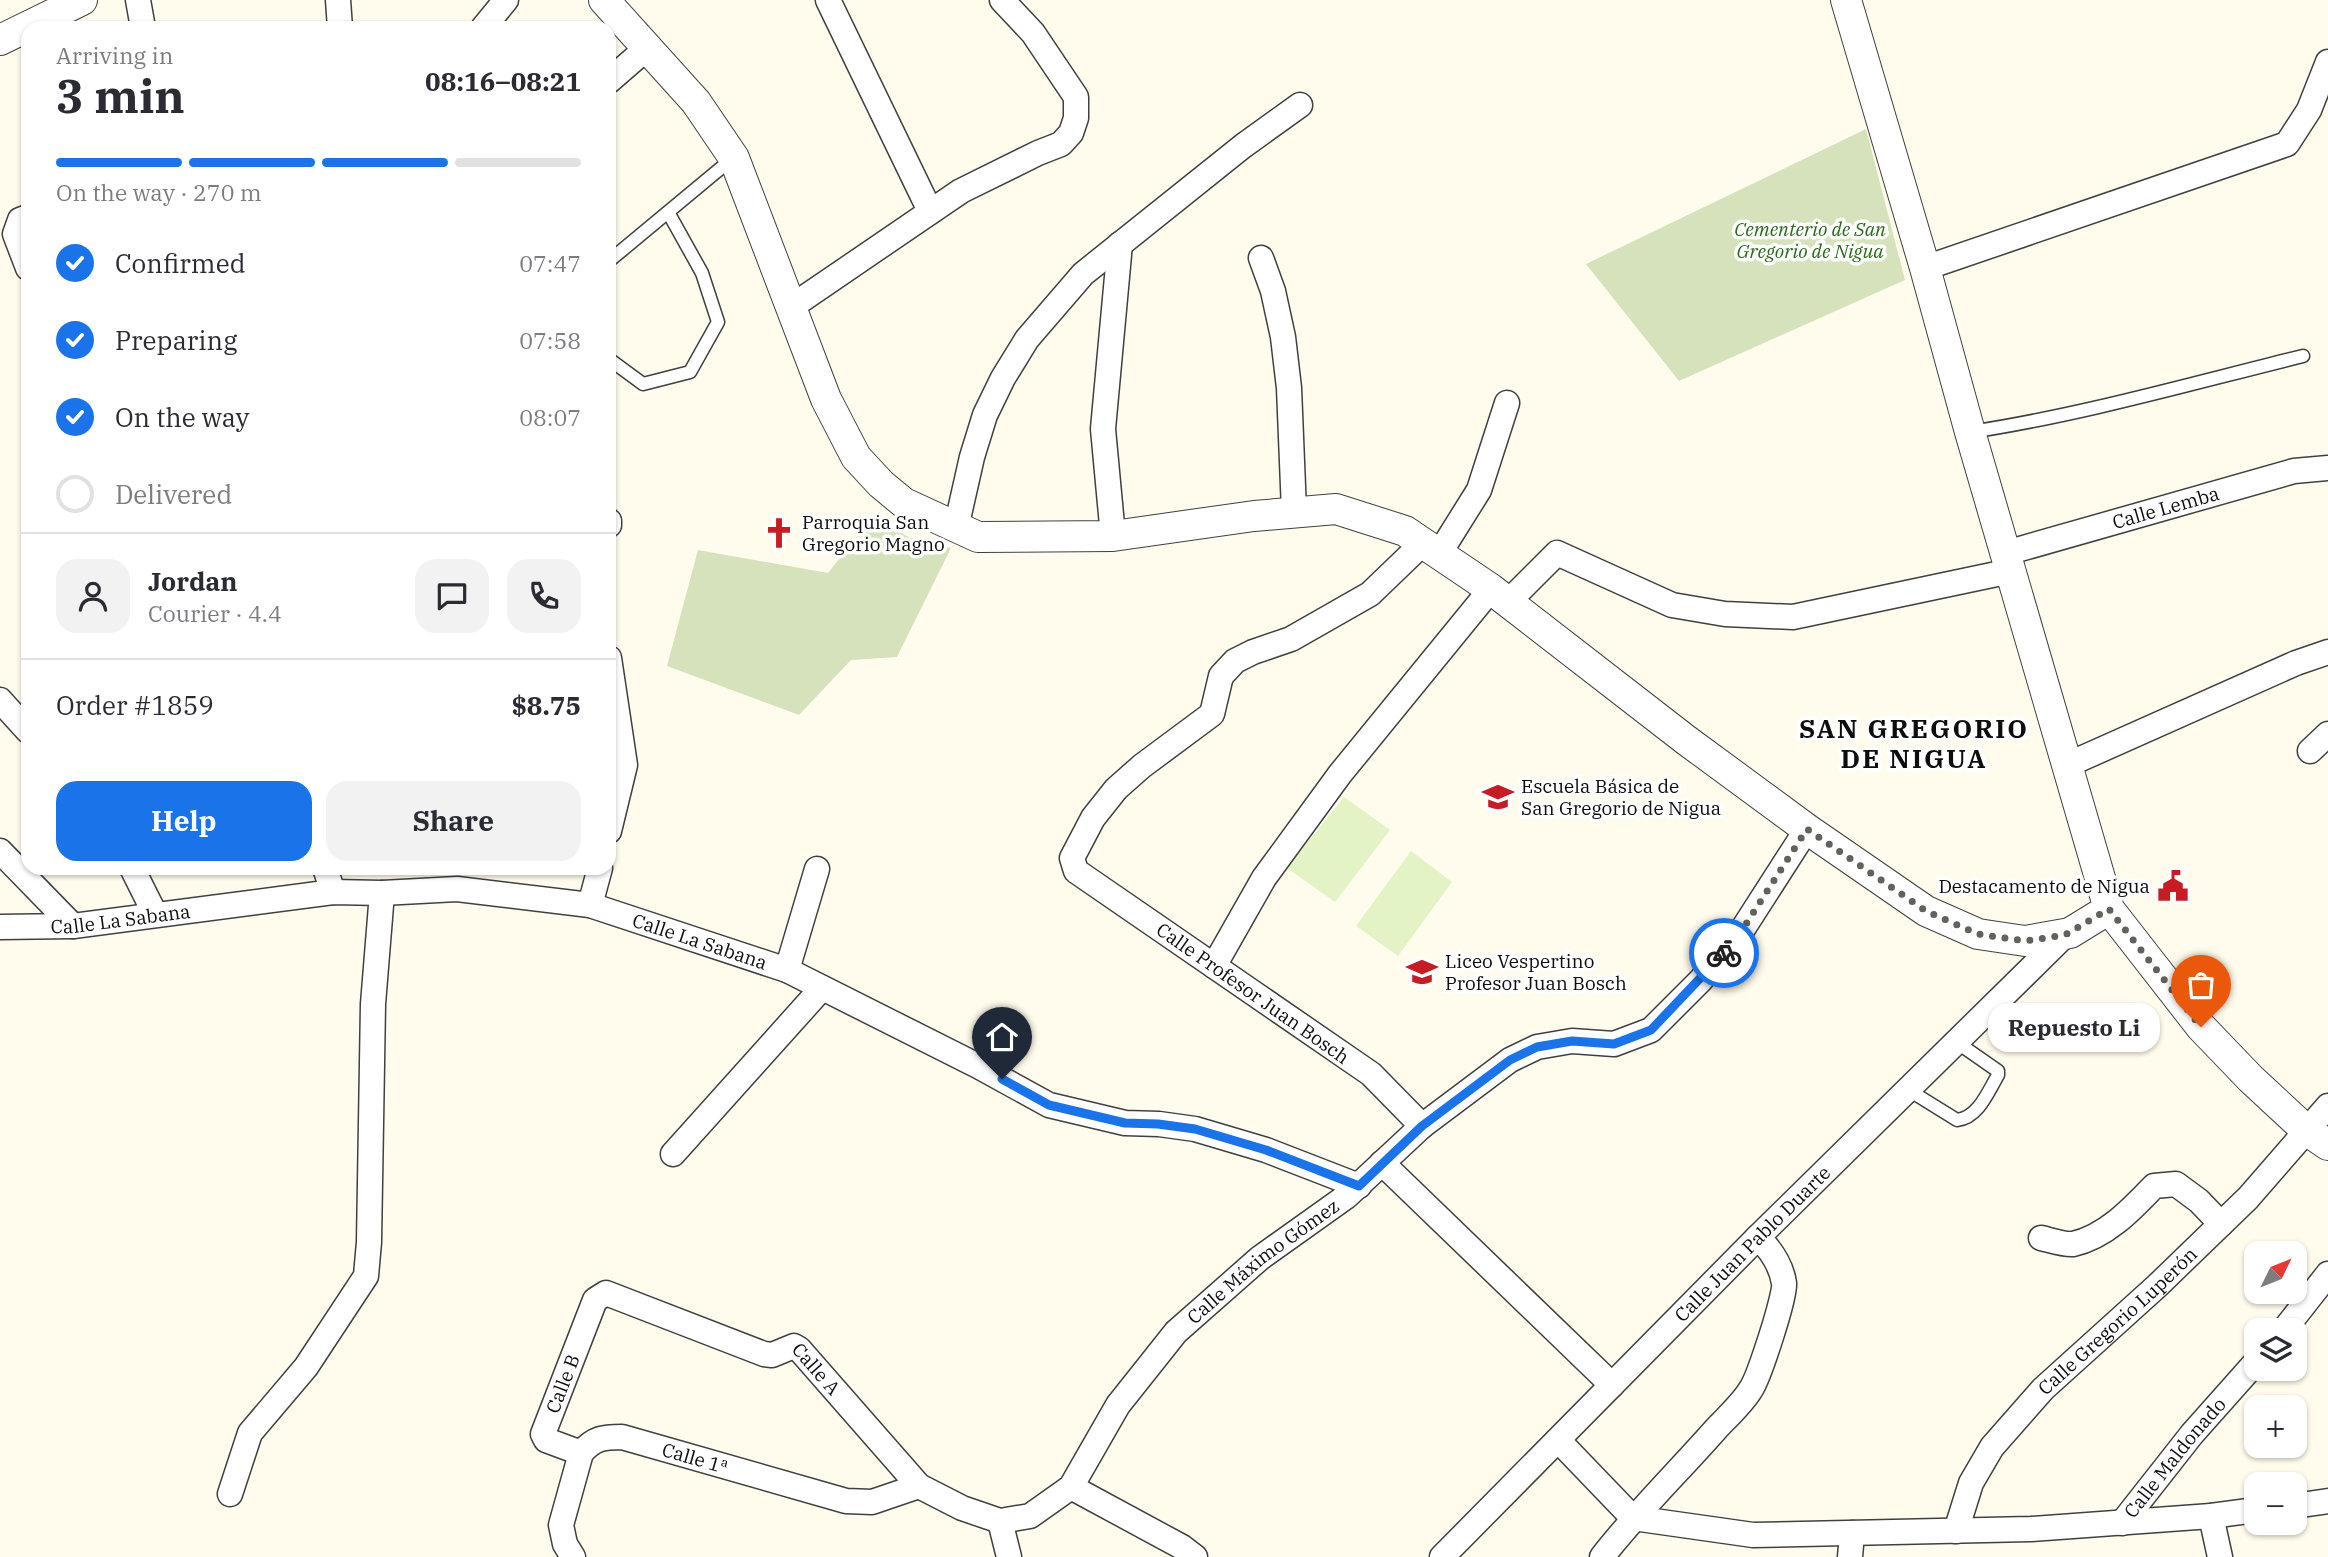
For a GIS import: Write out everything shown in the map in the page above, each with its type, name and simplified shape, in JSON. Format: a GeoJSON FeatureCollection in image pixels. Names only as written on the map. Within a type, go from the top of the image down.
{"type":"FeatureCollection","features":[{"type":"Feature","properties":{"kind":"street"},"geometry":{"type":"LineString","coordinates":[[39,21],[82,0]]}},
{"type":"Feature","properties":{"kind":"street"},"geometry":{"type":"LineString","coordinates":[[138,0],[142,21]]}},
{"type":"Feature","properties":{"kind":"street"},"geometry":{"type":"LineString","coordinates":[[338,0],[340,21]]}},
{"type":"Feature","properties":{"kind":"street"},"geometry":{"type":"LineString","coordinates":[[489,21],[506,0]]}},
{"type":"Feature","properties":{"kind":"street"},"geometry":{"type":"LineString","coordinates":[[604,0],[696,102],[734,158],[839,428],[856,457],[881,484],[904,503],[978,537],[1114,536],[1294,511],[1336,509],[1405,531],[1499,595],[1686,740],[1807,829],[1926,911],[1978,934],[2025,941],[2065,935],[2109,909]]}},
{"type":"Feature","properties":{"kind":"street"},"geometry":{"type":"LineString","coordinates":[[828,0],[930,211]]}},
{"type":"Feature","properties":{"kind":"street"},"geometry":{"type":"LineString","coordinates":[[791,307],[961,191],[1007,167],[1061,144],[1072,133],[1076,118],[1076,97],[1033,33],[1002,0]]}},
{"type":"Feature","properties":{"kind":"street"},"geometry":{"type":"LineString","coordinates":[[1846,0],[2109,909],[2201,1027],[2251,1079],[2317,1138]]}},
{"type":"Feature","properties":{"kind":"street"},"geometry":{"type":"LineString","coordinates":[[0,40],[21,30]]}},
{"type":"Feature","properties":{"kind":"street"},"geometry":{"type":"LineString","coordinates":[[616,75],[647,48]]}},
{"type":"Feature","properties":{"kind":"street"},"geometry":{"type":"LineString","coordinates":[[1925,268],[2287,144],[2309,110],[2328,62]]}},
{"type":"Feature","properties":{"kind":"street"},"geometry":{"type":"LineString","coordinates":[[956,528],[982,425],[1003,377],[1027,339],[1083,274],[1243,146],[1300,105]]}},
{"type":"Feature","properties":{"kind":"street"},"geometry":{"type":"LineString","coordinates":[[21,220],[15,234],[21,250]]}},
{"type":"Feature","properties":{"kind":"street"},"geometry":{"type":"LineString","coordinates":[[1114,536],[1103,429],[1120,244]]}},
{"type":"Feature","properties":{"kind":"street"},"geometry":{"type":"LineString","coordinates":[[1262,258],[1273,291],[1283,337],[1289,388],[1294,511]]}},
{"type":"Feature","properties":{"kind":"street"},"geometry":{"type":"LineString","coordinates":[[1431,548],[1479,490],[1507,403]]}},
{"type":"Feature","properties":{"kind":"street","name":"Calle Lemba"},"geometry":{"type":"LineString","coordinates":[[1499,595],[1557,553],[1672,605],[1726,614],[1793,617],[2008,562],[2294,471],[2328,468]]}},
{"type":"Feature","properties":{"kind":"street","name":"Calle Profesor Juan Bosch"},"geometry":{"type":"LineString","coordinates":[[1422,1126],[1371,1074],[1076,871],[1072,858],[1093,818],[1116,789],[1212,714],[1222,676],[1235,661],[1291,639],[1370,594],[1431,548]]}},
{"type":"Feature","properties":{"kind":"street"},"geometry":{"type":"LineString","coordinates":[[1214,966],[1264,878],[1340,775],[1499,595]]}},
{"type":"Feature","properties":{"kind":"street"},"geometry":{"type":"LineString","coordinates":[[2067,765],[2297,663],[2328,652]]}},
{"type":"Feature","properties":{"kind":"street"},"geometry":{"type":"LineString","coordinates":[[0,701],[21,724]]}},
{"type":"Feature","properties":{"kind":"street"},"geometry":{"type":"LineString","coordinates":[[616,705],[625,765],[616,802]]}},
{"type":"Feature","properties":{"kind":"street"},"geometry":{"type":"LineString","coordinates":[[2310,751],[2328,734]]}},
{"type":"Feature","properties":{"kind":"street","name":"Calle Máximo Gómez"},"geometry":{"type":"LineString","coordinates":[[1000,1521],[1030,1517],[1071,1486],[1118,1405],[1177,1332],[1259,1258],[1348,1196],[1422,1126],[1510,1060],[1537,1047],[1572,1041],[1614,1044],[1651,1030],[1700,981],[1737,938],[1807,829]]}},
{"type":"Feature","properties":{"kind":"street"},"geometry":{"type":"LineString","coordinates":[[0,851],[21,873]]}},
{"type":"Feature","properties":{"kind":"street"},"geometry":{"type":"LineString","coordinates":[[787,970],[817,869]]}},
{"type":"Feature","properties":{"kind":"street"},"geometry":{"type":"LineString","coordinates":[[23,875],[73,926]]}},
{"type":"Feature","properties":{"kind":"street"},"geometry":{"type":"LineString","coordinates":[[136,875],[155,914]]}},
{"type":"Feature","properties":{"kind":"street"},"geometry":{"type":"LineString","coordinates":[[327,875],[333,892]]}},
{"type":"Feature","properties":{"kind":"street"},"geometry":{"type":"LineString","coordinates":[[590,905],[598,875]]}},
{"type":"Feature","properties":{"kind":"street","name":"Calle La Sabana"},"geometry":{"type":"LineString","coordinates":[[0,926],[73,926],[333,892],[382,893],[457,889],[590,905],[787,970],[978,1066],[1049,1105],[1125,1123],[1195,1129],[1266,1150],[1359,1186]]}},
{"type":"Feature","properties":{"kind":"street"},"geometry":{"type":"LineString","coordinates":[[230,1494],[250,1433],[306,1367],[366,1276],[369,1242],[373,1004],[382,893]]}},
{"type":"Feature","properties":{"kind":"street","name":"Calle Juan Pablo Duarte"},"geometry":{"type":"LineString","coordinates":[[1442,1557],[1906,1089],[2065,935]]}},
{"type":"Feature","properties":{"kind":"street"},"geometry":{"type":"LineString","coordinates":[[673,1154],[822,988]]}},
{"type":"Feature","properties":{"kind":"street","name":"Calle Gregorio Luperón"},"geometry":{"type":"LineString","coordinates":[[1956,1531],[1971,1483],[1992,1447],[2043,1389],[2157,1286],[2248,1198],[2317,1138],[2328,1106]]}},
{"type":"Feature","properties":{"kind":"street"},"geometry":{"type":"LineString","coordinates":[[1382,1163],[1612,1385]]}},
{"type":"Feature","properties":{"kind":"street"},"geometry":{"type":"LineString","coordinates":[[2040,1238],[2071,1244],[2100,1233],[2137,1205],[2154,1186],[2176,1184],[2199,1201],[2221,1223]]}},
{"type":"Feature","properties":{"kind":"street"},"geometry":{"type":"LineString","coordinates":[[1602,1557],[1633,1518],[1752,1388],[1770,1338],[1784,1286],[1779,1264],[1770,1249],[1758,1237]]}},
{"type":"Feature","properties":{"kind":"street"},"geometry":{"type":"LineString","coordinates":[[2295,1318],[2328,1274]]}},
{"type":"Feature","properties":{"kind":"street","name":"Calle A"},"geometry":{"type":"LineString","coordinates":[[600,1295],[606,1293],[764,1354],[772,1355],[789,1346],[799,1349],[919,1486]]}},
{"type":"Feature","properties":{"kind":"street","name":"Calle B"},"geometry":{"type":"LineString","coordinates":[[581,1453],[547,1440],[543,1434],[600,1295]]}},
{"type":"Feature","properties":{"kind":"street","name":"Calle Maldonado"},"geometry":{"type":"LineString","coordinates":[[2122,1523],[2192,1434],[2244,1376]]}},
{"type":"Feature","properties":{"kind":"street","name":"Calle 1ª"},"geometry":{"type":"LineString","coordinates":[[581,1453],[599,1437],[622,1437],[846,1501],[872,1502],[919,1486]]}},
{"type":"Feature","properties":{"kind":"street"},"geometry":{"type":"LineString","coordinates":[[1558,1440],[1633,1518],[1753,1535],[1851,1545],[1956,1531],[2122,1523],[2244,1512]]}},
{"type":"Feature","properties":{"kind":"street"},"geometry":{"type":"LineString","coordinates":[[563,1553],[561,1525],[581,1453]]}},
{"type":"Feature","properties":{"kind":"street"},"geometry":{"type":"LineString","coordinates":[[919,1486],[962,1508],[1000,1521],[1009,1557]]}},
{"type":"Feature","properties":{"kind":"street"},"geometry":{"type":"LineString","coordinates":[[1071,1486],[1182,1547],[1195,1557]]}},
{"type":"Feature","properties":{"kind":"street"},"geometry":{"type":"LineString","coordinates":[[2307,1504],[2328,1501]]}},
{"type":"Feature","properties":{"kind":"street"},"geometry":{"type":"LineString","coordinates":[[2211,1516],[2220,1557]]}},
{"type":"Feature","properties":{"kind":"lane"},"geometry":{"type":"LineString","coordinates":[[616,255],[734,158]]}},
{"type":"Feature","properties":{"kind":"lane"},"geometry":{"type":"LineString","coordinates":[[616,364],[643,384],[690,372],[718,322],[702,273],[668,212]]}},
{"type":"Feature","properties":{"kind":"lane"},"geometry":{"type":"LineString","coordinates":[[1970,432],[2092,408],[2303,356]]}},
{"type":"Feature","properties":{"kind":"lane"},"geometry":{"type":"LineString","coordinates":[[1906,1089],[1957,1120],[1975,1112],[1998,1071],[1955,1041]]}},
{"type":"Feature","properties":{"kind":"green space","name":"Cementerio de San Gregorio de Nigua"},"geometry":{"type":"Polygon","coordinates":[[[1866,129],[1905,280],[1679,381],[1586,264],[1866,129]]]}},
{"type":"Feature","properties":{"kind":"green space"},"geometry":{"type":"Polygon","coordinates":[[[873,516],[910,538],[951,548],[897,657],[851,660],[799,715],[667,666],[698,550],[828,573],[873,516]]]}},
{"type":"Feature","properties":{"kind":"green space"},"geometry":{"type":"Polygon","coordinates":[[[1344,797],[1390,830],[1335,902],[1287,868],[1344,797]]]}},
{"type":"Feature","properties":{"kind":"green space"},"geometry":{"type":"Polygon","coordinates":[[[1411,851],[1452,882],[1398,956],[1356,926],[1411,851]]]}},
{"type":"Feature","properties":{"kind":"way so far"},"geometry":{"type":"LineString","coordinates":[[1724,953],[1737,938],[1807,829],[1926,911],[1978,934],[2025,941],[2065,935],[2109,909],[2201,1027]]}},
{"type":"Feature","properties":{"kind":"place","name":"Parroquia San Gregorio Magno"},"geometry":{"type":"Point","coordinates":[779,533]}},
{"type":"Feature","properties":{"kind":"place","name":"Escuela Básica de San Gregorio de Nigua"},"geometry":{"type":"Point","coordinates":[1498,797]}},
{"type":"Feature","properties":{"kind":"place","name":"Destacamento de Nigua"},"geometry":{"type":"Point","coordinates":[2173,886]}},
{"type":"Feature","properties":{"kind":"place","name":"Liceo Vespertino Profesor Juan Bosch"},"geometry":{"type":"Point","coordinates":[1422,972]}},
{"type":"Feature","properties":{"kind":"place","name":"Repuesto Li"},"geometry":{"type":"Point","coordinates":[2201,1027]}},
{"type":"Feature","properties":{"kind":"district","name":"SAN GREGORIO DE NIGUA"},"geometry":{"type":"Point","coordinates":[1914,743]}},
{"type":"Feature","properties":{"kind":"route"},"geometry":{"type":"LineString","coordinates":[[1002,1079],[1049,1105],[1125,1123],[1195,1129],[1266,1150],[1359,1186],[1422,1126],[1510,1060],[1537,1047],[1572,1041],[1614,1044],[1651,1030],[1724,953]]}}]}
